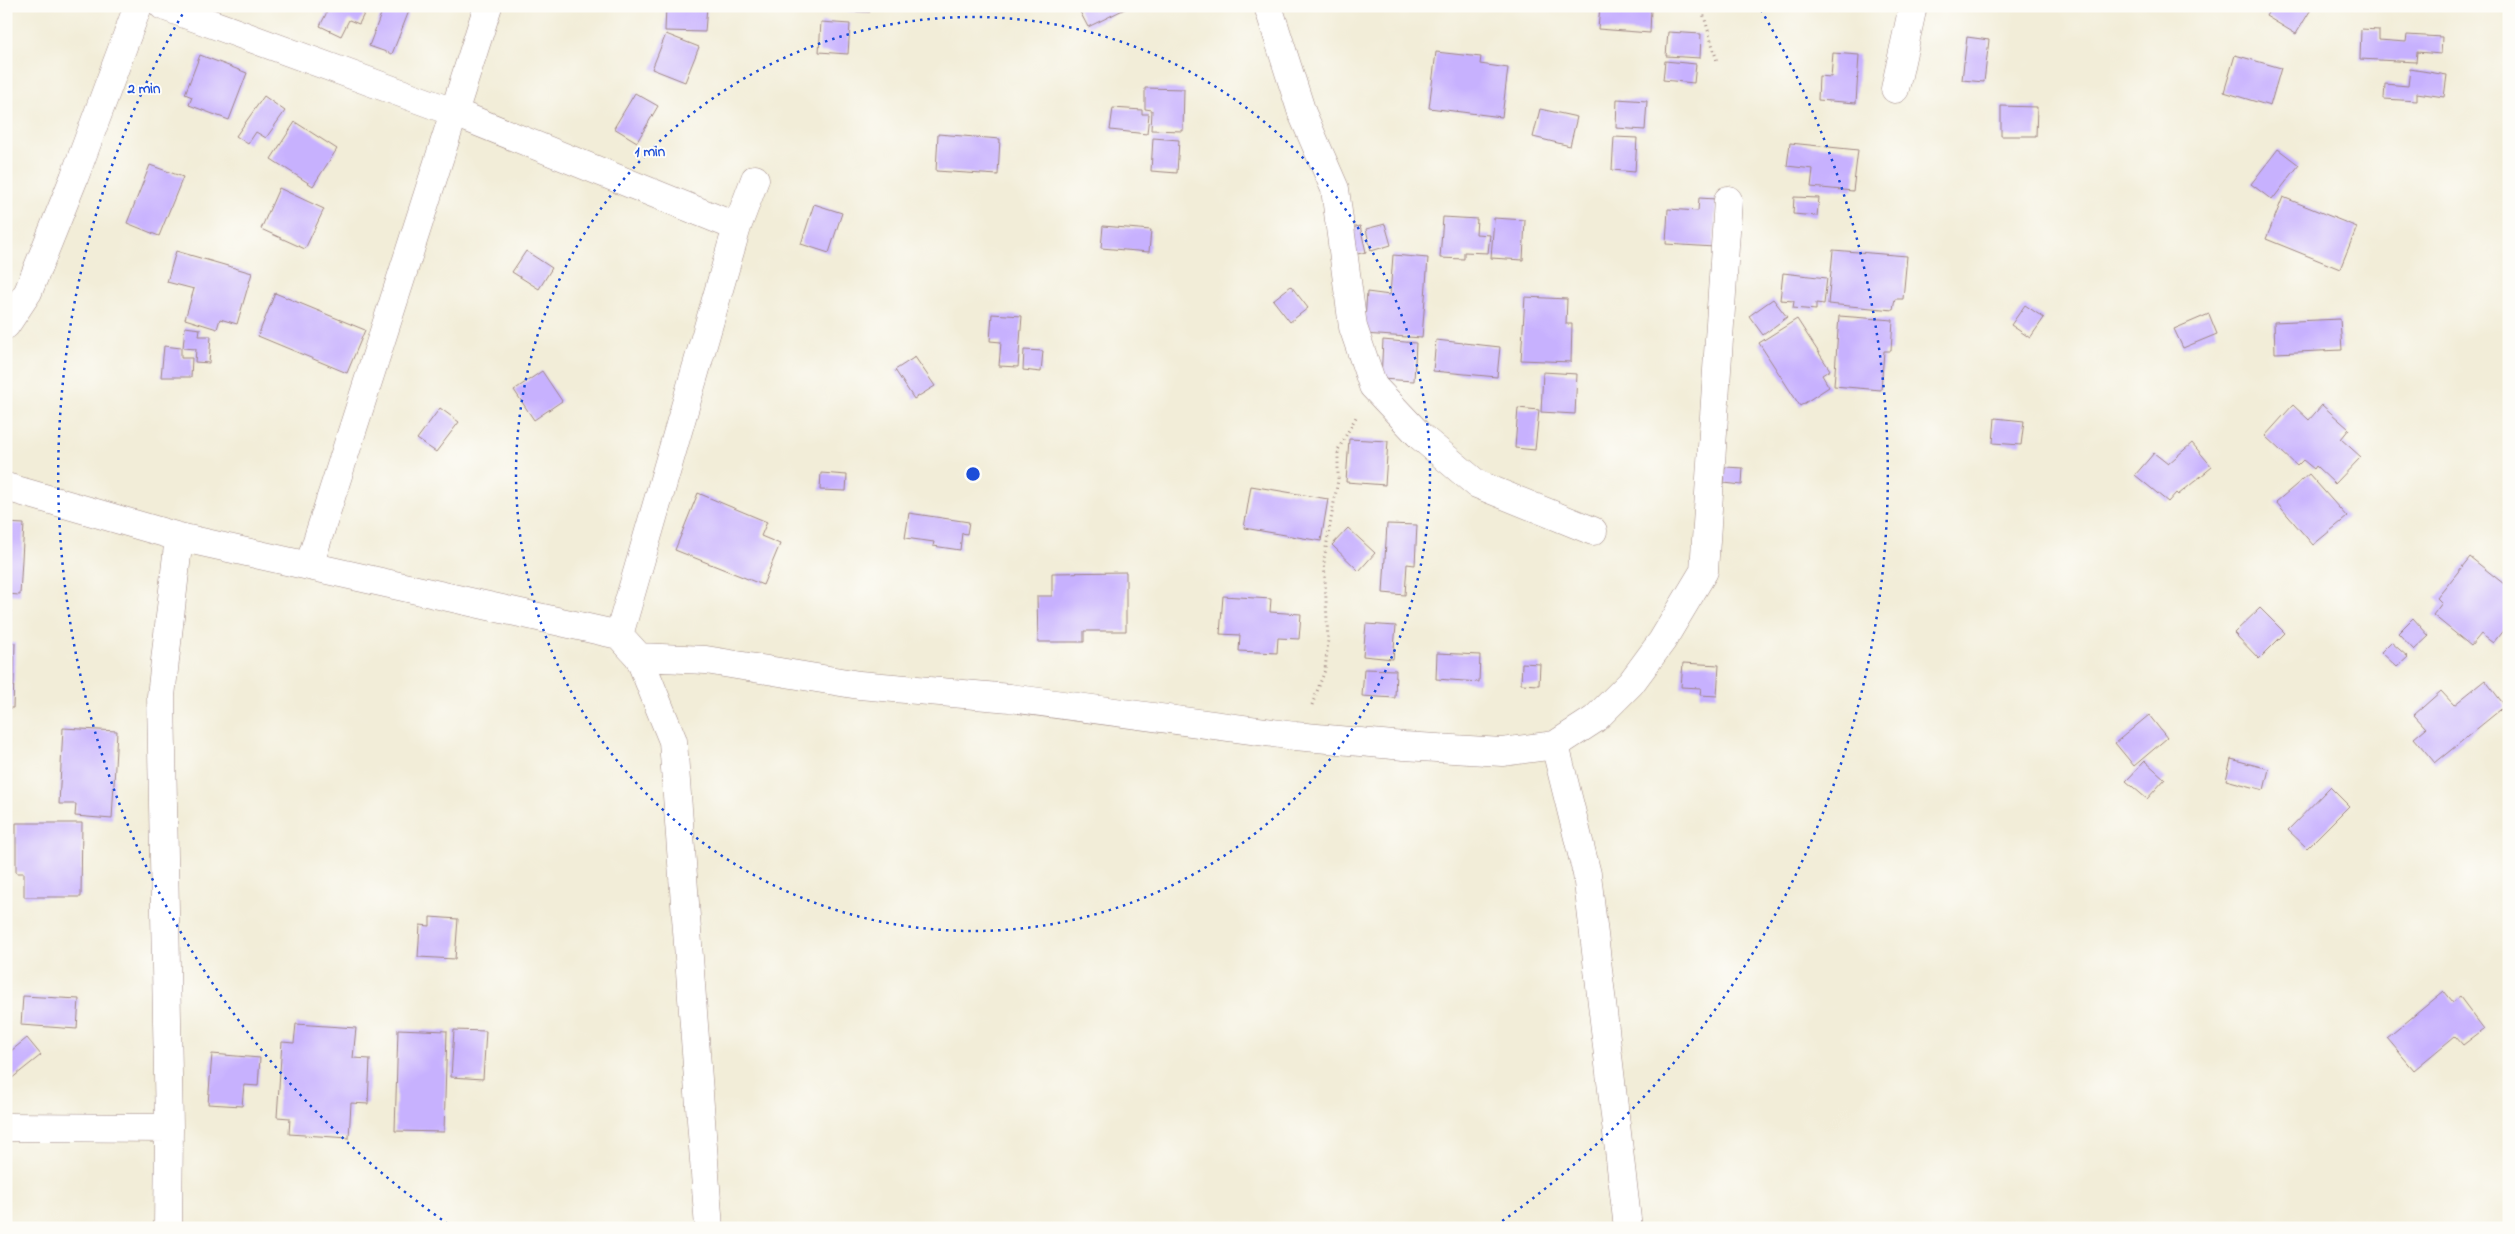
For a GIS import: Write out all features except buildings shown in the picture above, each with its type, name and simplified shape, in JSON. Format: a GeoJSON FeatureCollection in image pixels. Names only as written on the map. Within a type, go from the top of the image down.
{"type":"FeatureCollection","features":[{"type":"Feature","properties":{"kind":"street"},"geometry":{"type":"LineString","coordinates":[[6,325],[28,292],[74,178],[138,6]]}},
{"type":"Feature","properties":{"kind":"street"},"geometry":{"type":"LineString","coordinates":[[163,6],[452,112],[737,227]]}},
{"type":"Feature","properties":{"kind":"street"},"geometry":{"type":"LineString","coordinates":[[309,566],[452,112],[488,6]]}},
{"type":"Feature","properties":{"kind":"street"},"geometry":{"type":"LineString","coordinates":[[1268,6],[1302,113],[1335,189],[1353,328],[1373,386],[1420,436],[1477,484],[1592,530]]}},
{"type":"Feature","properties":{"kind":"street"},"geometry":{"type":"LineString","coordinates":[[1895,89],[1913,6]]}},
{"type":"Feature","properties":{"kind":"street"},"geometry":{"type":"LineString","coordinates":[[619,635],[737,227],[755,178]]}},
{"type":"Feature","properties":{"kind":"street"},"geometry":{"type":"LineString","coordinates":[[639,657],[706,660],[859,685],[1010,698],[1296,736],[1404,746],[1502,752],[1555,745],[1595,719],[1631,683],[1662,641],[1704,571],[1728,200]]}},
{"type":"Feature","properties":{"kind":"street"},"geometry":{"type":"LineString","coordinates":[[6,487],[180,537],[619,635],[639,657],[673,741],[710,1228]]}},
{"type":"Feature","properties":{"kind":"street"},"geometry":{"type":"LineString","coordinates":[[168,1228],[169,1128],[161,696],[180,537]]}},
{"type":"Feature","properties":{"kind":"street"},"geometry":{"type":"LineString","coordinates":[[1555,745],[1587,874],[1628,1228]]}},
{"type":"Feature","properties":{"kind":"street"},"geometry":{"type":"LineString","coordinates":[[6,1127],[169,1128]]}},
{"type":"Feature","properties":{"kind":"path"},"geometry":{"type":"LineString","coordinates":[[1701,6],[1717,61]]}},
{"type":"Feature","properties":{"kind":"path"},"geometry":{"type":"LineString","coordinates":[[1296,736],[1315,699],[1325,670],[1328,641],[1324,559],[1338,480],[1338,450],[1373,386]]}}]}
